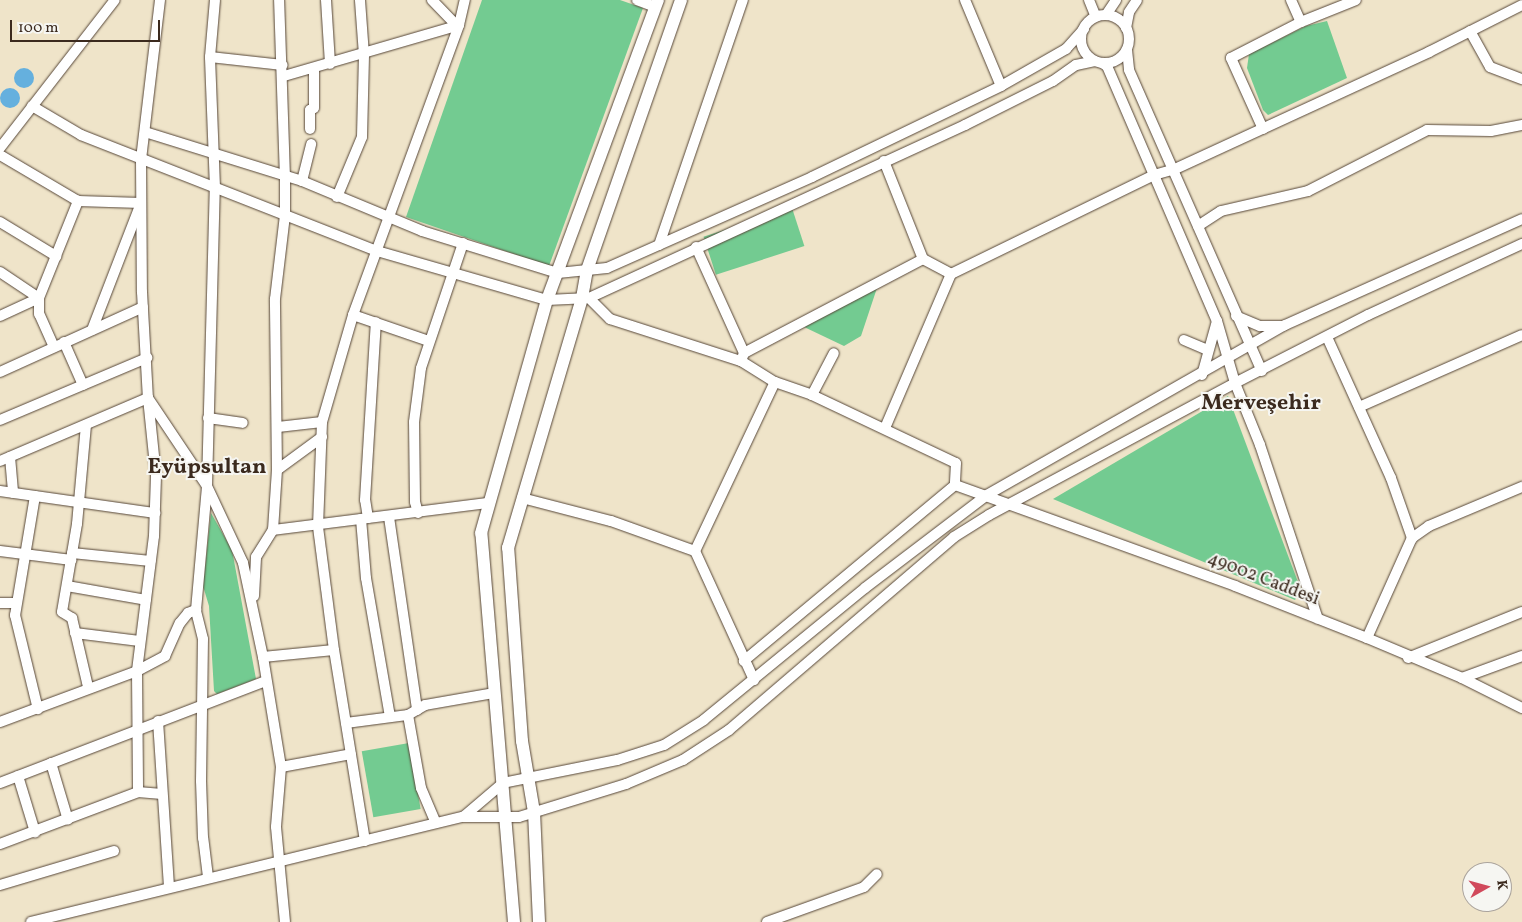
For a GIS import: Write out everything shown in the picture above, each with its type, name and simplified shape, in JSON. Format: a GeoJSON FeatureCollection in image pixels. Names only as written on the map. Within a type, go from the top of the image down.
{"type":"FeatureCollection","features":[{"type":"Feature","properties":{"kind":"main road"},"geometry":{"type":"LineString","coordinates":[[539,922],[534,812],[530,777],[522,741],[508,548],[585,298],[587,270],[682,0]]}},
{"type":"Feature","properties":{"kind":"main road"},"geometry":{"type":"LineString","coordinates":[[514,922],[507,818],[494,693],[481,533],[547,300],[657,4]]}},
{"type":"Feature","properties":{"kind":"street"},"geometry":{"type":"LineString","coordinates":[[0,148],[115,0]]}},
{"type":"Feature","properties":{"kind":"street"},"geometry":{"type":"LineString","coordinates":[[138,792],[137,671],[151,561],[156,476],[148,398],[143,307],[141,160],[160,0]]}},
{"type":"Feature","properties":{"kind":"street"},"geometry":{"type":"LineString","coordinates":[[208,877],[202,838],[200,704],[203,639],[196,610],[207,486],[215,188],[210,57],[215,0]]}},
{"type":"Feature","properties":{"kind":"street"},"geometry":{"type":"LineString","coordinates":[[254,607],[256,557],[273,530],[277,470],[278,427],[275,299],[285,215],[284,76],[279,0]]}},
{"type":"Feature","properties":{"kind":"street"},"geometry":{"type":"LineString","coordinates":[[326,0],[330,64]]}},
{"type":"Feature","properties":{"kind":"street"},"geometry":{"type":"LineString","coordinates":[[338,197],[362,138],[364,55],[360,0]]}},
{"type":"Feature","properties":{"kind":"street"},"geometry":{"type":"LineString","coordinates":[[432,0],[457,24]]}},
{"type":"Feature","properties":{"kind":"street"},"geometry":{"type":"LineString","coordinates":[[365,841],[334,650],[318,526],[322,422],[353,315],[465,0]]}},
{"type":"Feature","properties":{"kind":"street"},"geometry":{"type":"LineString","coordinates":[[637,0],[657,4]]}},
{"type":"Feature","properties":{"kind":"street"},"geometry":{"type":"LineString","coordinates":[[659,245],[743,0]]}},
{"type":"Feature","properties":{"kind":"street"},"geometry":{"type":"LineString","coordinates":[[965,0],[1001,86]]}},
{"type":"Feature","properties":{"kind":"street"},"geometry":{"type":"LineString","coordinates":[[1089,0],[1101,16],[1118,19],[1126,28]]}},
{"type":"Feature","properties":{"kind":"street"},"geometry":{"type":"LineString","coordinates":[[145,132],[285,178],[302,181],[387,218],[558,273],[607,268],[812,177],[1001,86],[1066,49],[1084,29],[1101,16],[1116,0]]}},
{"type":"Feature","properties":{"kind":"street"},"geometry":{"type":"LineString","coordinates":[[1137,0],[1128,12],[1126,28],[1129,70],[1175,169],[1236,316],[1262,371]]}},
{"type":"Feature","properties":{"kind":"street"},"geometry":{"type":"LineString","coordinates":[[1291,0],[1301,22]]}},
{"type":"Feature","properties":{"kind":"street"},"geometry":{"type":"LineString","coordinates":[[1263,129],[1231,58],[1301,22],[1356,0]]}},
{"type":"Feature","properties":{"kind":"street"},"geometry":{"type":"LineString","coordinates":[[885,428],[951,274],[1154,175],[1175,169],[1263,129],[1522,5]]}},
{"type":"Feature","properties":{"kind":"street"},"geometry":{"type":"LineString","coordinates":[[284,76],[364,55],[457,24]]}},
{"type":"Feature","properties":{"kind":"street"},"geometry":{"type":"LineString","coordinates":[[1084,29],[1084,51],[1098,62],[1107,66],[1217,321],[1230,358],[1235,383],[1260,445],[1318,619]]}},
{"type":"Feature","properties":{"kind":"street"},"geometry":{"type":"LineString","coordinates":[[1470,31],[1490,67],[1522,79]]}},
{"type":"Feature","properties":{"kind":"street"},"geometry":{"type":"LineString","coordinates":[[32,106],[81,135],[377,251],[452,270],[547,300],[585,298],[1053,81],[1076,65],[1116,61],[1127,50]]}},
{"type":"Feature","properties":{"kind":"street"},"geometry":{"type":"LineString","coordinates":[[210,57],[283,65]]}},
{"type":"Feature","properties":{"kind":"street"},"geometry":{"type":"LineString","coordinates":[[310,129],[310,110],[314,108],[314,68]]}},
{"type":"Feature","properties":{"kind":"street"},"geometry":{"type":"LineString","coordinates":[[1198,226],[1221,211],[1308,191],[1427,130],[1491,131],[1522,125]]}},
{"type":"Feature","properties":{"kind":"street"},"geometry":{"type":"LineString","coordinates":[[302,181],[311,144]]}},
{"type":"Feature","properties":{"kind":"street"},"geometry":{"type":"LineString","coordinates":[[0,155],[78,202],[141,203]]}},
{"type":"Feature","properties":{"kind":"street"},"geometry":{"type":"LineString","coordinates":[[884,161],[923,259],[951,274]]}},
{"type":"Feature","properties":{"kind":"street"},"geometry":{"type":"LineString","coordinates":[[78,202],[39,298],[39,314],[83,385]]}},
{"type":"Feature","properties":{"kind":"street"},"geometry":{"type":"LineString","coordinates":[[92,330],[141,203]]}},
{"type":"Feature","properties":{"kind":"street"},"geometry":{"type":"LineString","coordinates":[[463,817],[503,782],[617,760],[664,745],[704,720],[865,588],[986,495],[1285,326],[1522,219]]}},
{"type":"Feature","properties":{"kind":"street"},"geometry":{"type":"LineString","coordinates":[[0,222],[56,256]]}},
{"type":"Feature","properties":{"kind":"street"},"geometry":{"type":"LineString","coordinates":[[418,513],[415,502],[414,422],[420,368],[452,270],[463,243]]}},
{"type":"Feature","properties":{"kind":"street"},"geometry":{"type":"LineString","coordinates":[[32,922],[208,877],[463,817],[507,818],[534,812],[626,784],[683,760],[729,730],[954,537],[1008,504],[1235,383],[1522,244]]}},
{"type":"Feature","properties":{"kind":"street"},"geometry":{"type":"LineString","coordinates":[[696,247],[742,357]]}},
{"type":"Feature","properties":{"kind":"street"},"geometry":{"type":"LineString","coordinates":[[742,357],[923,259]]}},
{"type":"Feature","properties":{"kind":"street"},"geometry":{"type":"LineString","coordinates":[[0,272],[39,298]]}},
{"type":"Feature","properties":{"kind":"street"},"geometry":{"type":"LineString","coordinates":[[0,316],[39,298]]}},
{"type":"Feature","properties":{"kind":"street"},"geometry":{"type":"LineString","coordinates":[[585,298],[610,319],[742,357],[774,382],[812,395],[956,463],[955,485],[744,661]]}},
{"type":"Feature","properties":{"kind":"street"},"geometry":{"type":"LineString","coordinates":[[0,372],[143,307]]}},
{"type":"Feature","properties":{"kind":"street"},"geometry":{"type":"LineString","coordinates":[[353,315],[429,341]]}},
{"type":"Feature","properties":{"kind":"street"},"geometry":{"type":"LineString","coordinates":[[1236,316],[1260,326],[1285,326]]}},
{"type":"Feature","properties":{"kind":"street"},"geometry":{"type":"LineString","coordinates":[[1202,374],[1217,321]]}},
{"type":"Feature","properties":{"kind":"street"},"geometry":{"type":"LineString","coordinates":[[376,322],[364,519],[369,596],[390,717]]}},
{"type":"Feature","properties":{"kind":"street"},"geometry":{"type":"LineString","coordinates":[[1359,407],[1522,335]]}},
{"type":"Feature","properties":{"kind":"street"},"geometry":{"type":"LineString","coordinates":[[1327,337],[1390,478],[1412,538]]}},
{"type":"Feature","properties":{"kind":"street"},"geometry":{"type":"LineString","coordinates":[[1184,340],[1208,350]]}},
{"type":"Feature","properties":{"kind":"street"},"geometry":{"type":"LineString","coordinates":[[812,395],[834,353]]}},
{"type":"Feature","properties":{"kind":"street"},"geometry":{"type":"LineString","coordinates":[[0,420],[147,358]]}},
{"type":"Feature","properties":{"kind":"street"},"geometry":{"type":"LineString","coordinates":[[695,551],[774,382]]}},
{"type":"Feature","properties":{"kind":"street"},"geometry":{"type":"LineString","coordinates":[[0,461],[148,398]]}},
{"type":"Feature","properties":{"kind":"street"},"geometry":{"type":"LineString","coordinates":[[148,398],[207,486],[243,563],[254,607],[281,767],[276,827],[284,922]]}},
{"type":"Feature","properties":{"kind":"street"},"geometry":{"type":"LineString","coordinates":[[208,418],[243,424]]}},
{"type":"Feature","properties":{"kind":"street"},"geometry":{"type":"LineString","coordinates":[[278,427],[322,422]]}},
{"type":"Feature","properties":{"kind":"street"},"geometry":{"type":"LineString","coordinates":[[86,424],[80,502],[62,612],[72,618],[88,687]]}},
{"type":"Feature","properties":{"kind":"street"},"geometry":{"type":"LineString","coordinates":[[277,470],[322,437]]}},
{"type":"Feature","properties":{"kind":"street"},"geometry":{"type":"LineString","coordinates":[[10,457],[13,493]]}},
{"type":"Feature","properties":{"kind":"street","name":"49002 Caddesi"},"geometry":{"type":"LineString","coordinates":[[955,485],[1367,638],[1408,658],[1462,678],[1522,708]]}},
{"type":"Feature","properties":{"kind":"street"},"geometry":{"type":"LineString","coordinates":[[1367,638],[1412,538],[1430,526],[1522,487]]}},
{"type":"Feature","properties":{"kind":"street"},"geometry":{"type":"LineString","coordinates":[[0,491],[155,513]]}},
{"type":"Feature","properties":{"kind":"street"},"geometry":{"type":"LineString","coordinates":[[35,496],[23,554],[16,603],[24,660],[38,709]]}},
{"type":"Feature","properties":{"kind":"street"},"geometry":{"type":"LineString","coordinates":[[522,498],[611,521],[695,551],[754,680]]}},
{"type":"Feature","properties":{"kind":"street"},"geometry":{"type":"LineString","coordinates":[[273,530],[318,526],[488,503]]}},
{"type":"Feature","properties":{"kind":"street"},"geometry":{"type":"LineString","coordinates":[[389,517],[421,788],[436,824]]}},
{"type":"Feature","properties":{"kind":"street"},"geometry":{"type":"LineString","coordinates":[[0,551],[151,561]]}},
{"type":"Feature","properties":{"kind":"street"},"geometry":{"type":"LineString","coordinates":[[67,586],[146,600]]}},
{"type":"Feature","properties":{"kind":"street"},"geometry":{"type":"LineString","coordinates":[[0,603],[16,603]]}},
{"type":"Feature","properties":{"kind":"street"},"geometry":{"type":"LineString","coordinates":[[0,722],[38,709],[88,687],[137,671],[165,656],[180,623],[188,613],[196,610]]}},
{"type":"Feature","properties":{"kind":"street"},"geometry":{"type":"LineString","coordinates":[[1408,658],[1522,612]]}},
{"type":"Feature","properties":{"kind":"street"},"geometry":{"type":"LineString","coordinates":[[74,633],[140,641]]}},
{"type":"Feature","properties":{"kind":"street"},"geometry":{"type":"LineString","coordinates":[[263,657],[334,650]]}},
{"type":"Feature","properties":{"kind":"street"},"geometry":{"type":"LineString","coordinates":[[1462,678],[1522,656]]}},
{"type":"Feature","properties":{"kind":"street"},"geometry":{"type":"LineString","coordinates":[[0,783],[200,704],[266,681]]}},
{"type":"Feature","properties":{"kind":"street"},"geometry":{"type":"LineString","coordinates":[[346,723],[412,713],[425,705],[494,693]]}},
{"type":"Feature","properties":{"kind":"street"},"geometry":{"type":"LineString","coordinates":[[158,721],[169,887]]}},
{"type":"Feature","properties":{"kind":"street"},"geometry":{"type":"LineString","coordinates":[[281,767],[351,754]]}},
{"type":"Feature","properties":{"kind":"street"},"geometry":{"type":"LineString","coordinates":[[51,762],[68,820]]}},
{"type":"Feature","properties":{"kind":"street"},"geometry":{"type":"LineString","coordinates":[[18,776],[35,832]]}},
{"type":"Feature","properties":{"kind":"street"},"geometry":{"type":"LineString","coordinates":[[0,844],[68,820],[138,792],[162,794]]}},
{"type":"Feature","properties":{"kind":"street"},"geometry":{"type":"LineString","coordinates":[[0,885],[114,851]]}},
{"type":"Feature","properties":{"kind":"street"},"geometry":{"type":"LineString","coordinates":[[767,922],[864,887],[877,874]]}},
{"type":"Feature","properties":{"kind":"green space"},"geometry":{"type":"Polygon","coordinates":[[[482,0],[620,0],[643,8],[549,266],[406,217],[482,0]]]}},
{"type":"Feature","properties":{"kind":"green space"},"geometry":{"type":"Polygon","coordinates":[[[1327,21],[1347,78],[1268,115],[1263,110],[1247,68],[1249,54],[1306,26],[1327,21]]]}},
{"type":"Feature","properties":{"kind":"green space"},"geometry":{"type":"Polygon","coordinates":[[[792,208],[804,246],[716,275],[704,237],[792,208]]]}},
{"type":"Feature","properties":{"kind":"green space"},"geometry":{"type":"Polygon","coordinates":[[[878,285],[861,336],[844,346],[802,326],[878,285]]]}},
{"type":"Feature","properties":{"kind":"green space"},"geometry":{"type":"Polygon","coordinates":[[[1228,396],[1301,590],[1295,600],[1053,499],[1228,396]]]}},
{"type":"Feature","properties":{"kind":"green space"},"geometry":{"type":"Polygon","coordinates":[[[211,513],[232,550],[256,679],[217,694],[214,691],[209,606],[203,586],[211,513]]]}},
{"type":"Feature","properties":{"kind":"green space"},"geometry":{"type":"Polygon","coordinates":[[[409,743],[421,809],[373,817],[362,751],[409,743]]]}},
{"type":"Feature","properties":{"kind":"water"},"geometry":{"type":"Polygon","coordinates":[[[24,68],[31,71],[34,78],[31,85],[24,88],[17,85],[14,78],[17,71],[24,68]]]}},
{"type":"Feature","properties":{"kind":"water"},"geometry":{"type":"Polygon","coordinates":[[[10,88],[17,91],[20,98],[17,105],[10,108],[3,105],[0,98],[3,91],[10,88]]]}},
{"type":"Feature","properties":{"kind":"district","name":"Merveşehir"},"geometry":{"type":"Point","coordinates":[1261,404]}},
{"type":"Feature","properties":{"kind":"district","name":"Eyüpsultan"},"geometry":{"type":"Point","coordinates":[207,468]}}]}
